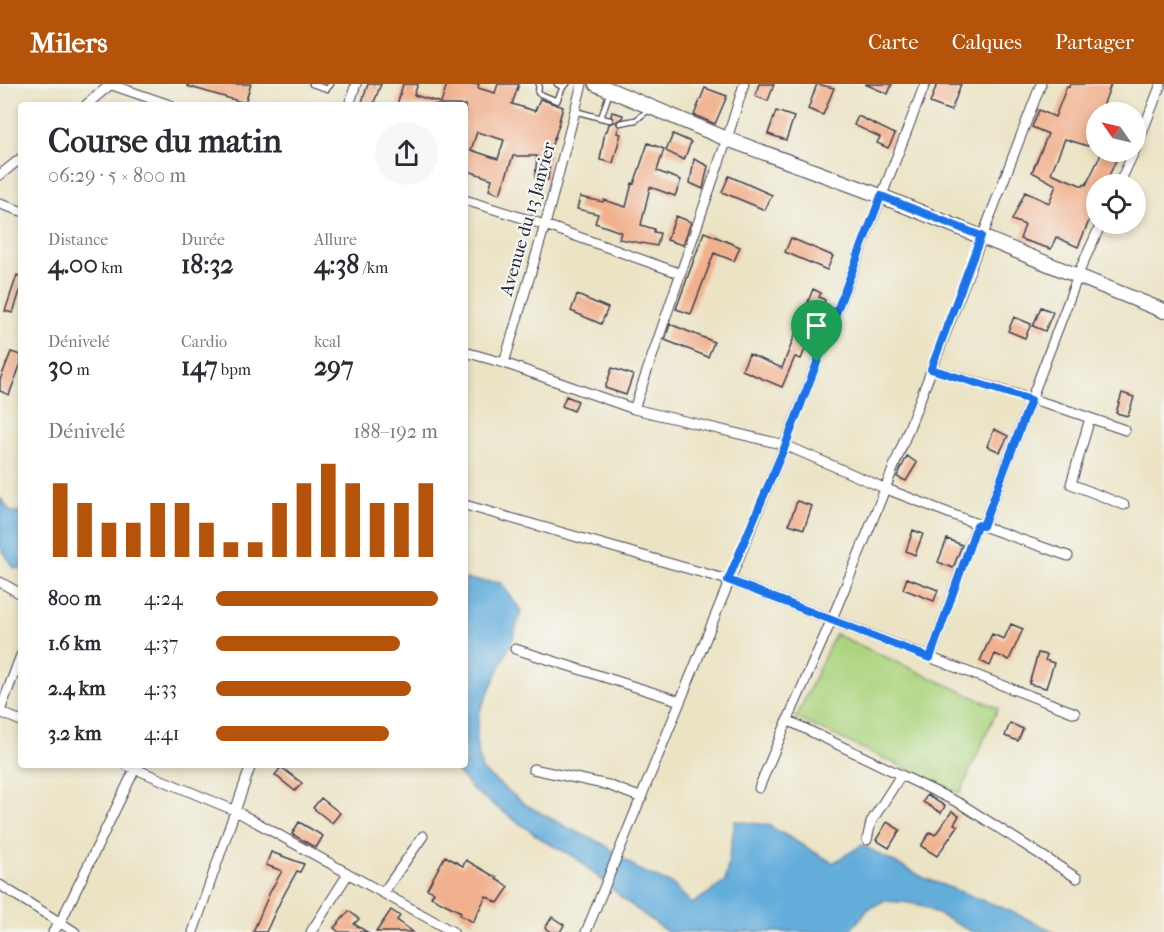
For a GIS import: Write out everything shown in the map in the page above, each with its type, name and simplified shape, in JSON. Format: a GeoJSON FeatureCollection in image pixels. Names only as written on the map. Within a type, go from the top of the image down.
{"type":"FeatureCollection","features":[{"type":"Feature","properties":{"kind":"main road"},"geometry":{"type":"LineString","coordinates":[[596,84],[727,139],[881,196],[1164,311]]}},
{"type":"Feature","properties":{"kind":"street"},"geometry":{"type":"LineString","coordinates":[[89,102],[110,84],[161,102]]}},
{"type":"Feature","properties":{"kind":"street"},"geometry":{"type":"LineString","coordinates":[[350,102],[356,84]]}},
{"type":"Feature","properties":{"kind":"street","name":"Avenue du 13 Janvier"},"geometry":{"type":"LineString","coordinates":[[504,363],[545,225],[582,84]]}},
{"type":"Feature","properties":{"kind":"street"},"geometry":{"type":"LineString","coordinates":[[634,409],[744,84]]}},
{"type":"Feature","properties":{"kind":"street"},"geometry":{"type":"LineString","coordinates":[[586,932],[627,836],[728,580],[785,446],[925,84]]}},
{"type":"Feature","properties":{"kind":"street"},"geometry":{"type":"LineString","coordinates":[[759,788],[786,720],[831,621],[1041,84]]}},
{"type":"Feature","properties":{"kind":"street"},"geometry":{"type":"LineString","coordinates":[[1146,122],[1161,84]]}},
{"type":"Feature","properties":{"kind":"street"},"geometry":{"type":"LineString","coordinates":[[0,175],[18,160]]}},
{"type":"Feature","properties":{"kind":"street"},"geometry":{"type":"LineString","coordinates":[[468,201],[545,225],[680,273]]}},
{"type":"Feature","properties":{"kind":"street"},"geometry":{"type":"LineString","coordinates":[[0,204],[18,210]]}},
{"type":"Feature","properties":{"kind":"street"},"geometry":{"type":"LineString","coordinates":[[930,658],[980,525],[1097,234]]}},
{"type":"Feature","properties":{"kind":"street"},"geometry":{"type":"LineString","coordinates":[[468,353],[504,363],[634,409],[785,446],[884,488],[1068,556]]}},
{"type":"Feature","properties":{"kind":"street"},"geometry":{"type":"LineString","coordinates":[[931,369],[1125,430]]}},
{"type":"Feature","properties":{"kind":"street"},"geometry":{"type":"LineString","coordinates":[[1090,418],[1071,484],[1124,505]]}},
{"type":"Feature","properties":{"kind":"street"},"geometry":{"type":"LineString","coordinates":[[468,506],[728,580],[1075,713]]}},
{"type":"Feature","properties":{"kind":"street"},"geometry":{"type":"LineString","coordinates":[[0,582],[18,592]]}},
{"type":"Feature","properties":{"kind":"street"},"geometry":{"type":"LineString","coordinates":[[515,649],[680,701]]}},
{"type":"Feature","properties":{"kind":"street"},"geometry":{"type":"LineString","coordinates":[[18,663],[0,712],[18,720]]}},
{"type":"Feature","properties":{"kind":"street"},"geometry":{"type":"LineString","coordinates":[[786,720],[962,804],[1077,878]]}},
{"type":"Feature","properties":{"kind":"street"},"geometry":{"type":"LineString","coordinates":[[53,932],[60,923],[131,768]]}},
{"type":"Feature","properties":{"kind":"street"},"geometry":{"type":"LineString","coordinates":[[133,768],[236,811],[453,932]]}},
{"type":"Feature","properties":{"kind":"street"},"geometry":{"type":"LineString","coordinates":[[193,932],[250,768]]}},
{"type":"Feature","properties":{"kind":"street"},"geometry":{"type":"LineString","coordinates":[[533,769],[608,784],[642,798]]}},
{"type":"Feature","properties":{"kind":"street"},"geometry":{"type":"LineString","coordinates":[[867,840],[871,822],[901,775]]}},
{"type":"Feature","properties":{"kind":"street"},"geometry":{"type":"LineString","coordinates":[[383,893],[423,836]]}},
{"type":"Feature","properties":{"kind":"street"},"geometry":{"type":"LineString","coordinates":[[311,932],[348,874]]}},
{"type":"Feature","properties":{"kind":"street"},"geometry":{"type":"LineString","coordinates":[[0,885],[75,932]]}},
{"type":"Feature","properties":{"kind":"lane"},"geometry":{"type":"LineString","coordinates":[[312,84],[327,89],[331,84]]}},
{"type":"Feature","properties":{"kind":"lane"},"geometry":{"type":"LineString","coordinates":[[539,84],[538,93],[557,102],[565,85],[557,84]]}},
{"type":"Feature","properties":{"kind":"lane"},"geometry":{"type":"LineString","coordinates":[[601,118],[611,90]]}},
{"type":"Feature","properties":{"kind":"lane"},"geometry":{"type":"LineString","coordinates":[[620,123],[636,120],[652,107]]}},
{"type":"Feature","properties":{"kind":"lane"},"geometry":{"type":"LineString","coordinates":[[575,111],[610,120]]}},
{"type":"Feature","properties":{"kind":"green space"},"geometry":{"type":"Polygon","coordinates":[[[835,634],[998,708],[960,793],[796,718],[835,634]]]}},
{"type":"Feature","properties":{"kind":"water"},"geometry":{"type":"Polygon","coordinates":[[[0,498],[11,512],[18,512],[18,569],[14,568],[0,547],[0,498]]]}},
{"type":"Feature","properties":{"kind":"water"},"geometry":{"type":"Polygon","coordinates":[[[468,579],[501,583],[521,611],[513,638],[479,713],[476,742],[482,770],[526,805],[603,844],[641,871],[672,884],[692,904],[725,882],[735,821],[768,825],[833,863],[862,845],[924,878],[1003,908],[1055,932],[972,932],[921,905],[883,901],[868,909],[849,932],[667,932],[627,902],[575,857],[546,842],[474,791],[454,768],[468,768],[468,579]]]}},
{"type":"Feature","properties":{"kind":"building"},"geometry":{"type":"Polygon","coordinates":[[[188,84],[251,84],[245,102],[187,86],[188,84]]]}},
{"type":"Feature","properties":{"kind":"building"},"geometry":{"type":"Polygon","coordinates":[[[368,84],[381,84],[374,102],[362,102],[368,84]]]}},
{"type":"Feature","properties":{"kind":"building"},"geometry":{"type":"Polygon","coordinates":[[[403,84],[418,84],[414,95],[438,102],[398,102],[403,84]]]}},
{"type":"Feature","properties":{"kind":"building"},"geometry":{"type":"Polygon","coordinates":[[[447,84],[479,84],[478,88],[495,93],[498,84],[519,84],[512,104],[535,111],[540,99],[563,107],[549,153],[551,153],[548,180],[535,178],[537,156],[513,156],[500,194],[489,190],[492,179],[468,171],[468,102],[441,102],[447,84]],[[477,132],[471,150],[498,159],[504,140],[477,132]]]}},
{"type":"Feature","properties":{"kind":"building"},"geometry":{"type":"Polygon","coordinates":[[[759,84],[774,84],[768,101],[755,96],[759,84]]]}},
{"type":"Feature","properties":{"kind":"building"},"geometry":{"type":"Polygon","coordinates":[[[817,84],[834,88],[823,115],[808,109],[817,84]]]}},
{"type":"Feature","properties":{"kind":"building"},"geometry":{"type":"Polygon","coordinates":[[[865,84],[892,84],[888,94],[865,84]]]}},
{"type":"Feature","properties":{"kind":"building"},"geometry":{"type":"Polygon","coordinates":[[[937,84],[961,84],[951,111],[930,103],[937,84]]]}},
{"type":"Feature","properties":{"kind":"building"},"geometry":{"type":"Polygon","coordinates":[[[1070,84],[1111,84],[1105,102],[1086,102],[1086,145],[1065,139],[1051,173],[1083,186],[1086,185],[1086,228],[1078,247],[1056,237],[1051,249],[1020,239],[1025,225],[1012,220],[1025,192],[1049,203],[1056,185],[1032,172],[1048,134],[1032,127],[1039,110],[1055,117],[1067,86],[1069,87],[1070,84]]]}},
{"type":"Feature","properties":{"kind":"building"},"geometry":{"type":"Polygon","coordinates":[[[705,88],[727,96],[715,124],[694,115],[705,88]]]}},
{"type":"Feature","properties":{"kind":"building"},"geometry":{"type":"Polygon","coordinates":[[[776,111],[794,117],[786,140],[768,134],[776,111]]]}},
{"type":"Feature","properties":{"kind":"building"},"geometry":{"type":"Polygon","coordinates":[[[612,112],[623,115],[616,122],[619,127],[617,133],[621,134],[613,163],[600,160],[605,131],[609,124],[614,122],[612,112]]]}},
{"type":"Feature","properties":{"kind":"building"},"geometry":{"type":"Polygon","coordinates":[[[858,116],[895,134],[888,148],[877,143],[880,137],[854,125],[858,116]]]}},
{"type":"Feature","properties":{"kind":"building"},"geometry":{"type":"Polygon","coordinates":[[[673,134],[691,142],[684,160],[666,151],[673,134]]]}},
{"type":"Feature","properties":{"kind":"building"},"geometry":{"type":"Polygon","coordinates":[[[648,143],[664,149],[657,171],[681,180],[675,196],[650,187],[641,225],[660,233],[657,246],[619,239],[621,232],[595,223],[598,214],[577,209],[580,197],[603,202],[604,200],[626,207],[632,183],[634,184],[648,143]]]}},
{"type":"Feature","properties":{"kind":"building"},"geometry":{"type":"Polygon","coordinates":[[[694,159],[708,166],[703,189],[690,183],[694,159]]]}},
{"type":"Feature","properties":{"kind":"building"},"geometry":{"type":"Polygon","coordinates":[[[1097,162],[1115,162],[1110,174],[1091,174],[1097,162]]]}},
{"type":"Feature","properties":{"kind":"building"},"geometry":{"type":"Polygon","coordinates":[[[729,176],[772,195],[765,210],[722,192],[729,176]]]}},
{"type":"Feature","properties":{"kind":"building"},"geometry":{"type":"Polygon","coordinates":[[[676,216],[691,222],[683,245],[667,240],[676,216]]]}},
{"type":"Feature","properties":{"kind":"building"},"geometry":{"type":"Polygon","coordinates":[[[704,232],[740,247],[734,261],[714,253],[691,314],[676,309],[704,232]]]}},
{"type":"Feature","properties":{"kind":"building"},"geometry":{"type":"Polygon","coordinates":[[[791,238],[833,256],[827,270],[785,252],[791,238]]]}},
{"type":"Feature","properties":{"kind":"building"},"geometry":{"type":"Polygon","coordinates":[[[17,275],[18,297],[13,313],[5,311],[17,275]]]}},
{"type":"Feature","properties":{"kind":"building"},"geometry":{"type":"Polygon","coordinates":[[[813,289],[821,293],[819,297],[825,300],[801,359],[795,357],[782,387],[742,370],[749,354],[782,368],[813,289]]]}},
{"type":"Feature","properties":{"kind":"building"},"geometry":{"type":"Polygon","coordinates":[[[577,295],[608,308],[601,324],[571,311],[577,295]]]}},
{"type":"Feature","properties":{"kind":"building"},"geometry":{"type":"Polygon","coordinates":[[[1041,307],[1053,312],[1045,331],[1033,326],[1041,307]]]}},
{"type":"Feature","properties":{"kind":"building"},"geometry":{"type":"Polygon","coordinates":[[[1014,317],[1031,324],[1025,338],[1008,331],[1014,317]]]}},
{"type":"Feature","properties":{"kind":"building"},"geometry":{"type":"Polygon","coordinates":[[[670,324],[714,342],[708,357],[665,340],[670,324]]]}},
{"type":"Feature","properties":{"kind":"building"},"geometry":{"type":"Polygon","coordinates":[[[11,352],[18,354],[18,371],[9,395],[0,391],[0,380],[11,352]]]}},
{"type":"Feature","properties":{"kind":"building"},"geometry":{"type":"Polygon","coordinates":[[[612,368],[633,375],[626,395],[605,388],[612,368]]]}},
{"type":"Feature","properties":{"kind":"building"},"geometry":{"type":"Polygon","coordinates":[[[1122,393],[1134,397],[1128,416],[1116,413],[1122,393]]]}},
{"type":"Feature","properties":{"kind":"building"},"geometry":{"type":"Polygon","coordinates":[[[566,396],[578,401],[574,411],[562,406],[566,396]]]}},
{"type":"Feature","properties":{"kind":"building"},"geometry":{"type":"Polygon","coordinates":[[[994,429],[1008,436],[1000,452],[987,446],[994,429]]]}},
{"type":"Feature","properties":{"kind":"building"},"geometry":{"type":"Polygon","coordinates":[[[907,456],[917,463],[906,481],[897,477],[907,456]]]}},
{"type":"Feature","properties":{"kind":"building"},"geometry":{"type":"Polygon","coordinates":[[[797,501],[812,506],[804,529],[789,524],[797,501]]]}},
{"type":"Feature","properties":{"kind":"building"},"geometry":{"type":"Polygon","coordinates":[[[913,530],[923,534],[915,555],[906,551],[913,530]]]}},
{"type":"Feature","properties":{"kind":"building"},"geometry":{"type":"Polygon","coordinates":[[[947,539],[962,545],[953,568],[938,562],[947,539]]]}},
{"type":"Feature","properties":{"kind":"building"},"geometry":{"type":"Polygon","coordinates":[[[907,578],[938,590],[934,601],[903,589],[907,578]]]}},
{"type":"Feature","properties":{"kind":"building"},"geometry":{"type":"Polygon","coordinates":[[[1011,624],[1023,629],[1009,660],[995,654],[990,666],[980,661],[992,634],[1004,639],[1011,624]]]}},
{"type":"Feature","properties":{"kind":"building"},"geometry":{"type":"Polygon","coordinates":[[[1038,653],[1047,655],[1045,660],[1054,663],[1046,688],[1029,684],[1038,653]]]}},
{"type":"Feature","properties":{"kind":"building"},"geometry":{"type":"Polygon","coordinates":[[[1010,723],[1023,729],[1018,741],[1005,736],[1010,723]]]}},
{"type":"Feature","properties":{"kind":"building"},"geometry":{"type":"Polygon","coordinates":[[[282,768],[302,783],[295,791],[275,775],[282,768]]]}},
{"type":"Feature","properties":{"kind":"building"},"geometry":{"type":"Polygon","coordinates":[[[927,795],[945,806],[941,813],[923,802],[927,795]]]}},
{"type":"Feature","properties":{"kind":"building"},"geometry":{"type":"Polygon","coordinates":[[[321,798],[340,813],[332,823],[313,808],[321,798]]]}},
{"type":"Feature","properties":{"kind":"building"},"geometry":{"type":"Polygon","coordinates":[[[952,811],[959,816],[954,824],[958,826],[937,856],[921,846],[930,832],[935,835],[952,811]]]}},
{"type":"Feature","properties":{"kind":"building"},"geometry":{"type":"Polygon","coordinates":[[[299,822],[323,836],[316,848],[292,834],[299,822]]]}},
{"type":"Feature","properties":{"kind":"building"},"geometry":{"type":"Polygon","coordinates":[[[887,822],[900,830],[889,848],[876,840],[887,822]]]}},
{"type":"Feature","properties":{"kind":"building"},"geometry":{"type":"Polygon","coordinates":[[[271,852],[304,864],[300,872],[297,871],[266,932],[253,932],[270,892],[282,871],[266,865],[271,852]]]}},
{"type":"Feature","properties":{"kind":"building"},"geometry":{"type":"Polygon","coordinates":[[[445,856],[463,866],[466,860],[509,887],[498,903],[486,896],[473,922],[460,915],[461,912],[431,897],[434,892],[427,889],[445,856]]]}},
{"type":"Feature","properties":{"kind":"building"},"geometry":{"type":"Polygon","coordinates":[[[391,910],[400,916],[397,920],[413,932],[376,932],[391,910]]]}},
{"type":"Feature","properties":{"kind":"building"},"geometry":{"type":"Polygon","coordinates":[[[349,911],[359,919],[354,924],[367,932],[339,932],[334,928],[349,911]]]}},
{"type":"Feature","properties":{"kind":"building"},"geometry":{"type":"Polygon","coordinates":[[[552,917],[564,925],[560,932],[551,932],[545,928],[552,917]]]}},
{"type":"Feature","properties":{"kind":"route"},"geometry":{"type":"LineString","coordinates":[[881,196],[981,236],[931,369],[1031,400],[983,526],[977,525],[930,658],[728,580],[785,446],[817,362],[881,196]]}}]}
